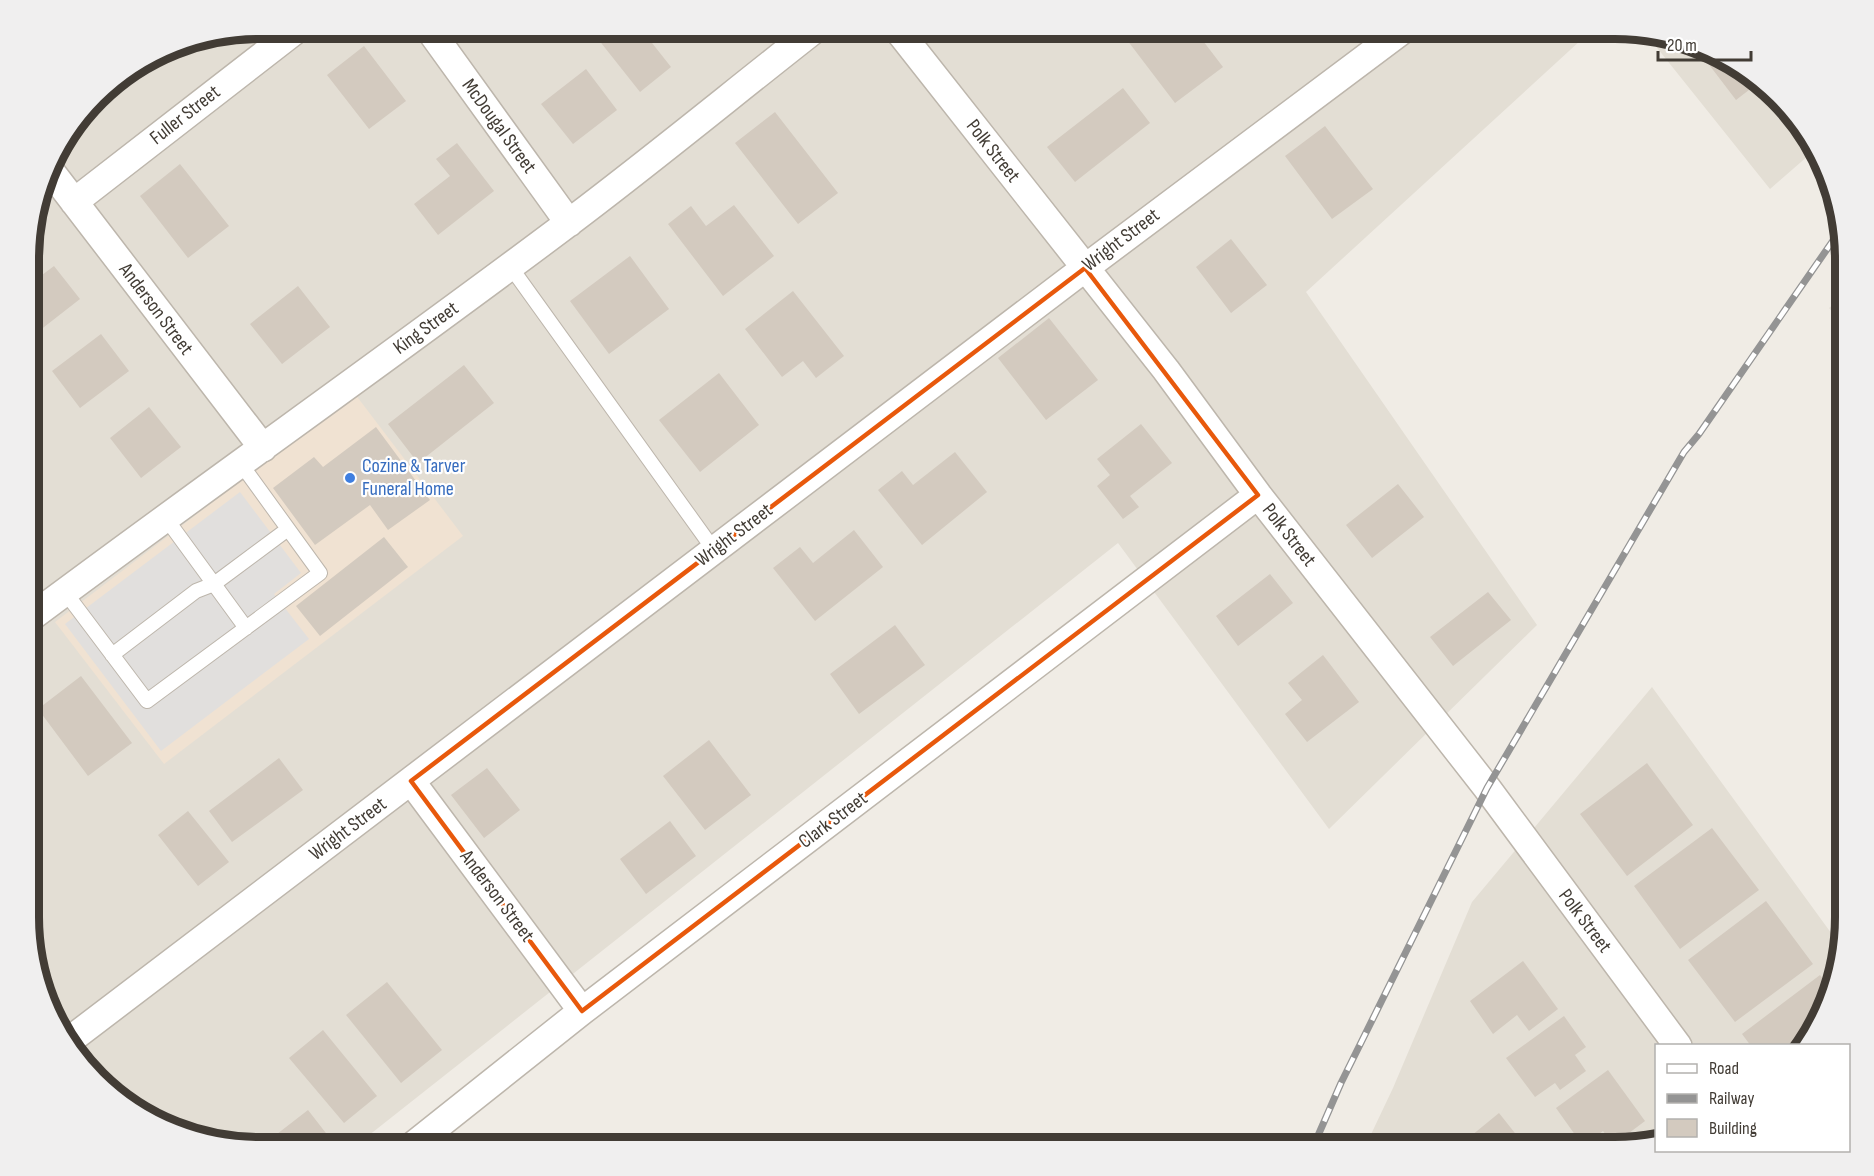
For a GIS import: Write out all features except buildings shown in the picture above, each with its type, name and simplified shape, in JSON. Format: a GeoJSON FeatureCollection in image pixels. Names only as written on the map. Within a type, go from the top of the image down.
{"type":"FeatureCollection","features":[{"type":"Feature","properties":{"kind":"street","name":"Fuller Street"},"geometry":{"type":"LineString","coordinates":[[74,202],[283,39]]}},
{"type":"Feature","properties":{"kind":"street","name":"McDougal Street"},"geometry":{"type":"LineString","coordinates":[[437,39],[569,223]]}},
{"type":"Feature","properties":{"kind":"street","name":"King Street"},"geometry":{"type":"LineString","coordinates":[[39,611],[569,223],[801,39]]}},
{"type":"Feature","properties":{"kind":"street","name":"Polk Street"},"geometry":{"type":"LineString","coordinates":[[906,39],[1166,370],[1258,495],[1487,788],[1677,1044]]}},
{"type":"Feature","properties":{"kind":"street","name":"Wright Street"},"geometry":{"type":"LineString","coordinates":[[74,1037],[1084,268],[1389,39]]}},
{"type":"Feature","properties":{"kind":"street","name":"Anderson Street"},"geometry":{"type":"LineString","coordinates":[[55,177],[263,448]]}},
{"type":"Feature","properties":{"kind":"street","name":"Clark Street"},"geometry":{"type":"LineString","coordinates":[[425,1137],[582,1011],[1258,495]]}},
{"type":"Feature","properties":{"kind":"street","name":"Anderson Street"},"geometry":{"type":"LineString","coordinates":[[411,781],[582,1011]]}},
{"type":"Feature","properties":{"kind":"lane"},"geometry":{"type":"LineString","coordinates":[[510,266],[714,550]]}},
{"type":"Feature","properties":{"kind":"lane"},"geometry":{"type":"LineString","coordinates":[[65,592],[147,700],[246,628],[320,573],[241,464]]}},
{"type":"Feature","properties":{"kind":"lane"},"geometry":{"type":"LineString","coordinates":[[165,517],[246,628]]}},
{"type":"Feature","properties":{"kind":"lane"},"geometry":{"type":"LineString","coordinates":[[112,655],[196,591],[214,584],[288,529]]}},
{"type":"Feature","properties":{"kind":"highlighted area"},"geometry":{"type":"Polygon","coordinates":[[[1085,268],[1258,495],[582,1011],[411,781],[1085,268]]]}},
{"type":"Feature","properties":{"kind":"shaded area"},"geometry":{"type":"Polygon","coordinates":[[[244,39],[1582,39],[1306,292],[1537,625],[1329,829],[1118,543],[367,1137],[244,1137],[202,1130],[175,1120],[149,1108],[103,1073],[84,1051],[62,1015],[46,974],[39,932],[39,244],[46,202],[51,188],[68,149],[84,125],[103,103],[125,84],[161,62],[202,46],[244,39]]]}},
{"type":"Feature","properties":{"kind":"shaded area"},"geometry":{"type":"Polygon","coordinates":[[[1653,42],[1672,46],[1725,68],[1760,93],[1790,125],[1809,155],[1770,189],[1653,42]]]}},
{"type":"Feature","properties":{"kind":"shaded area"},"geometry":{"type":"Polygon","coordinates":[[[1835,303],[1835,315],[1829,308],[1835,303]]]}},
{"type":"Feature","properties":{"kind":"shaded area"},"geometry":{"type":"Polygon","coordinates":[[[355,394],[463,536],[164,764],[55,622],[355,394]]]}},
{"type":"Feature","properties":{"kind":"shaded area"},"geometry":{"type":"Polygon","coordinates":[[[240,492],[301,573],[274,594],[309,639],[161,751],[65,624],[240,492]]]}},
{"type":"Feature","properties":{"kind":"shaded area"},"geometry":{"type":"Polygon","coordinates":[[[1652,687],[1834,937],[1828,974],[1823,988],[1806,1027],[1795,1044],[1655,1044],[1655,1133],[1630,1137],[1370,1137],[1472,902],[1652,687]]]}},
{"type":"Feature","properties":{"kind":"railway"},"geometry":{"type":"LineString","coordinates":[[1317,1137],[1341,1083],[1487,788],[1684,452],[1699,434],[1834,239]]}},
{"type":"Feature","properties":{"kind":"place","name":"Cozine & Tarver Funeral Home"},"geometry":{"type":"Point","coordinates":[350,478]}}]}
